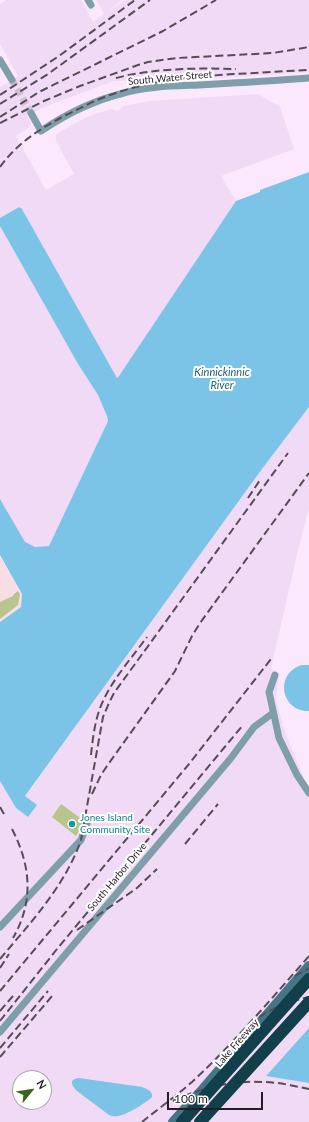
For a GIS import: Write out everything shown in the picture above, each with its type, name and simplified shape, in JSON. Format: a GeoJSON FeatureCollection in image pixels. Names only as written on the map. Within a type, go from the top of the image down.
{"type":"FeatureCollection","features":[{"type":"Feature","properties":{"kind":"highway","name":"Lake Freeway"},"geometry":{"type":"LineString","coordinates":[[182,1122],[309,979]]}},
{"type":"Feature","properties":{"kind":"highway"},"geometry":{"type":"LineString","coordinates":[[200,1122],[309,1002]]}},
{"type":"Feature","properties":{"kind":"street"},"geometry":{"type":"LineString","coordinates":[[0,60],[12,80]]}},
{"type":"Feature","properties":{"kind":"street","name":"South Water Street"},"geometry":{"type":"LineString","coordinates":[[31,113],[41,131],[78,110],[98,101],[133,90],[172,86],[309,78]]}},
{"type":"Feature","properties":{"kind":"street"},"geometry":{"type":"LineString","coordinates":[[275,675],[269,692],[279,738],[297,775],[309,793]]}},
{"type":"Feature","properties":{"kind":"street","name":"South Harbor Drive"},"geometry":{"type":"LineString","coordinates":[[0,1032],[231,758],[254,727],[273,713]]}},
{"type":"Feature","properties":{"kind":"street"},"geometry":{"type":"LineString","coordinates":[[0,927],[81,840],[87,824]]}},
{"type":"Feature","properties":{"kind":"street"},"geometry":{"type":"LineString","coordinates":[[173,1122],[309,966]]}},
{"type":"Feature","properties":{"kind":"shaded area"},"geometry":{"type":"Polygon","coordinates":[[[6,0],[81,0],[93,22],[104,14],[96,0],[122,0],[106,13],[125,0],[309,0],[309,72],[188,80],[114,81],[27,115],[31,126],[16,136],[46,190],[74,174],[56,141],[56,134],[95,114],[112,109],[118,111],[123,106],[150,101],[258,94],[280,107],[294,149],[221,176],[236,201],[138,349],[117,378],[22,209],[18,207],[0,218],[0,87],[18,76],[0,44],[0,4],[6,0]]]}},
{"type":"Feature","properties":{"kind":"shaded area"},"geometry":{"type":"Polygon","coordinates":[[[0,226],[78,364],[98,395],[108,421],[49,546],[35,547],[25,542],[0,499],[0,226]]]}},
{"type":"Feature","properties":{"kind":"shaded area"},"geometry":{"type":"Polygon","coordinates":[[[309,407],[309,510],[299,546],[271,668],[279,677],[276,699],[283,726],[303,776],[309,787],[309,1028],[266,1076],[309,1083],[309,1122],[0,1122],[0,781],[16,808],[28,817],[36,805],[25,797],[262,469],[309,407]]]}},
{"type":"Feature","properties":{"kind":"shaded area"},"geometry":{"type":"Polygon","coordinates":[[[0,556],[22,594],[21,607],[0,622],[0,556]]]}},
{"type":"Feature","properties":{"kind":"green space"},"geometry":{"type":"Polygon","coordinates":[[[18,591],[20,594],[18,605],[0,619],[0,602],[13,596],[18,591]]]}},
{"type":"Feature","properties":{"kind":"green space"},"geometry":{"type":"Polygon","coordinates":[[[61,804],[83,820],[76,836],[52,817],[61,804]]]}},
{"type":"Feature","properties":{"kind":"water","name":"Kinnickinnic River"},"geometry":{"type":"Polygon","coordinates":[[[309,172],[309,407],[262,469],[25,796],[37,805],[28,817],[16,808],[0,781],[0,622],[21,607],[22,594],[0,555],[0,499],[25,542],[35,547],[49,546],[108,421],[98,395],[78,364],[0,226],[0,218],[19,207],[22,209],[117,378],[236,201],[260,192],[260,190],[309,172]]]}},
{"type":"Feature","properties":{"kind":"water"},"geometry":{"type":"Polygon","coordinates":[[[302,665],[309,665],[309,711],[300,710],[292,705],[287,699],[284,691],[287,676],[293,669],[302,665]]]}},
{"type":"Feature","properties":{"kind":"water"},"geometry":{"type":"Polygon","coordinates":[[[309,1028],[309,1083],[266,1076],[309,1028]]]}},
{"type":"Feature","properties":{"kind":"water"},"geometry":{"type":"Polygon","coordinates":[[[79,1078],[142,1087],[151,1092],[152,1097],[131,1111],[122,1115],[112,1116],[75,1089],[72,1081],[79,1078]]]}},
{"type":"Feature","properties":{"kind":"tunnel"},"geometry":{"type":"LineString","coordinates":[[12,80],[31,113]]}},
{"type":"Feature","properties":{"kind":"railway"},"geometry":{"type":"LineString","coordinates":[[0,95],[59,56],[135,0]]}},
{"type":"Feature","properties":{"kind":"railway"},"geometry":{"type":"LineString","coordinates":[[0,104],[48,74],[150,0]]}},
{"type":"Feature","properties":{"kind":"railway"},"geometry":{"type":"LineString","coordinates":[[0,117],[39,92],[163,31],[216,0]]}},
{"type":"Feature","properties":{"kind":"railway"},"geometry":{"type":"LineString","coordinates":[[0,123],[44,101],[80,86],[148,62],[177,58],[273,53],[309,47]]}},
{"type":"Feature","properties":{"kind":"railway"},"geometry":{"type":"LineString","coordinates":[[116,78],[161,70],[236,69]]}},
{"type":"Feature","properties":{"kind":"railway"},"geometry":{"type":"LineString","coordinates":[[0,167],[22,143],[48,125],[93,102],[125,90],[187,78],[309,70]]}},
{"type":"Feature","properties":{"kind":"railway"},"geometry":{"type":"LineString","coordinates":[[0,959],[57,888],[74,857],[81,840],[103,717],[114,693],[288,453]]}},
{"type":"Feature","properties":{"kind":"railway"},"geometry":{"type":"LineString","coordinates":[[92,794],[101,775],[109,763],[175,671],[200,623],[309,473]]}},
{"type":"Feature","properties":{"kind":"railway"},"geometry":{"type":"LineString","coordinates":[[248,498],[260,480]]}},
{"type":"Feature","properties":{"kind":"railway"},"geometry":{"type":"LineString","coordinates":[[91,755],[96,721],[100,707],[118,676],[147,637]]}},
{"type":"Feature","properties":{"kind":"railway"},"geometry":{"type":"LineString","coordinates":[[0,991],[189,764],[271,659]]}},
{"type":"Feature","properties":{"kind":"railway"},"geometry":{"type":"LineString","coordinates":[[0,1021],[57,949],[243,725]]}},
{"type":"Feature","properties":{"kind":"railway"},"geometry":{"type":"LineString","coordinates":[[185,844],[218,804]]}},
{"type":"Feature","properties":{"kind":"railway"},"geometry":{"type":"LineString","coordinates":[[0,807],[4,814]]}},
{"type":"Feature","properties":{"kind":"railway"},"geometry":{"type":"LineString","coordinates":[[12,829],[23,856],[28,884],[24,911],[20,924],[13,938]]}},
{"type":"Feature","properties":{"kind":"railway"},"geometry":{"type":"LineString","coordinates":[[77,930],[137,888],[157,869]]}},
{"type":"Feature","properties":{"kind":"railway"},"geometry":{"type":"LineString","coordinates":[[0,968],[9,954]]}},
{"type":"Feature","properties":{"kind":"railway"},"geometry":{"type":"LineString","coordinates":[[142,1122],[186,1087],[208,1067],[309,956]]}},
{"type":"Feature","properties":{"kind":"railway"},"geometry":{"type":"LineString","coordinates":[[295,976],[309,968]]}},
{"type":"Feature","properties":{"kind":"railway"},"geometry":{"type":"LineString","coordinates":[[0,1048],[48,991]]}},
{"type":"Feature","properties":{"kind":"railway"},"geometry":{"type":"LineString","coordinates":[[0,1057],[53,995]]}},
{"type":"Feature","properties":{"kind":"railway"},"geometry":{"type":"LineString","coordinates":[[0,1011],[13,996]]}},
{"type":"Feature","properties":{"kind":"railway"},"geometry":{"type":"LineString","coordinates":[[259,1017],[283,1005],[309,997]]}},
{"type":"Feature","properties":{"kind":"railway"},"geometry":{"type":"LineString","coordinates":[[173,1101],[194,1092],[240,1082],[286,1084],[309,1089]]}},
{"type":"Feature","properties":{"kind":"place","name":"Jones Island Community Site"},"geometry":{"type":"Point","coordinates":[72,824]}}]}
